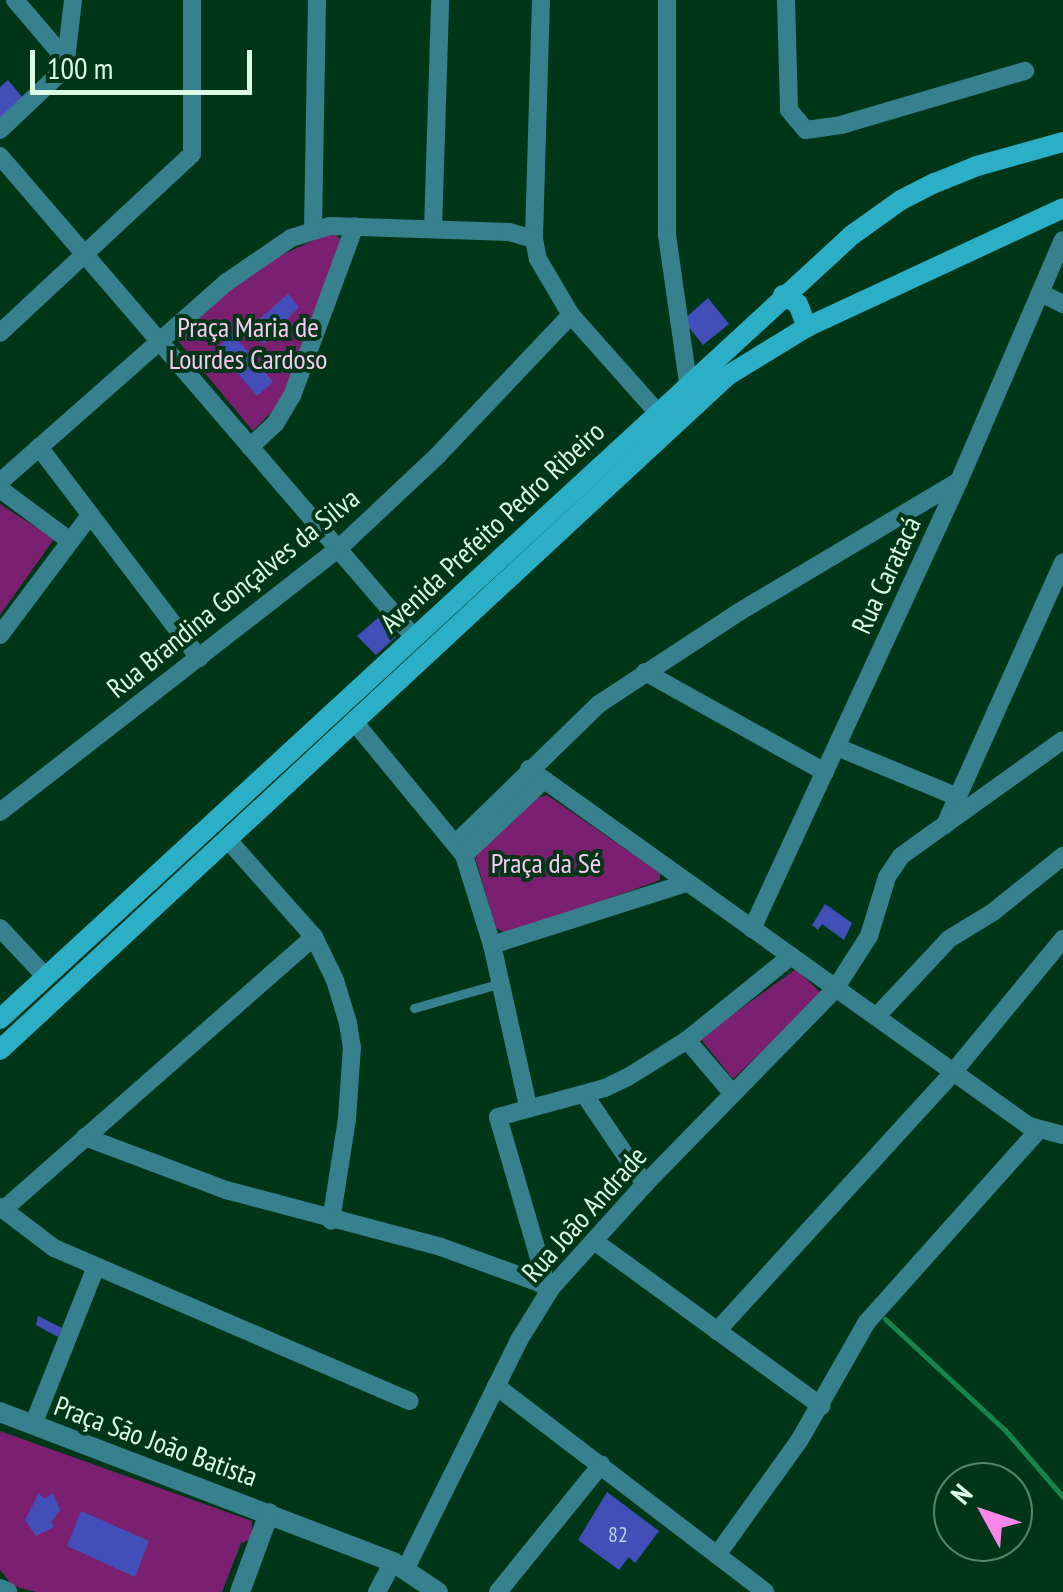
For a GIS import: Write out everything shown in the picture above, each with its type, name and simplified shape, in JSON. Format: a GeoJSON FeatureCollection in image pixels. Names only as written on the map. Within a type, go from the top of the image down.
{"type":"FeatureCollection","features":[{"type":"Feature","properties":{"kind":"main road","name":"Avenida Prefeito Pedro Ribeiro"},"geometry":{"type":"LineString","coordinates":[[0,1050],[430,654],[696,391],[783,296],[852,235],[901,200],[977,166],[1063,142]]}},
{"type":"Feature","properties":{"kind":"main road","name":"Avenida Prefeito Pedro Ribeiro"},"geometry":{"type":"LineString","coordinates":[[0,1020],[657,412],[807,327],[1063,208]]}},
{"type":"Feature","properties":{"kind":"main road"},"geometry":{"type":"LineString","coordinates":[[783,296],[803,312],[807,327]]}},
{"type":"Feature","properties":{"kind":"main road"},"geometry":{"type":"LineString","coordinates":[[413,636],[430,654]]}},
{"type":"Feature","properties":{"kind":"main road"},"geometry":{"type":"LineString","coordinates":[[339,706],[356,724]]}},
{"type":"Feature","properties":{"kind":"main road"},"geometry":{"type":"LineString","coordinates":[[212,824],[228,840]]}},
{"type":"Feature","properties":{"kind":"main road"},"geometry":{"type":"LineString","coordinates":[[46,977],[60,993]]}},
{"type":"Feature","properties":{"kind":"street"},"geometry":{"type":"LineString","coordinates":[[16,0],[66,60]]}},
{"type":"Feature","properties":{"kind":"street"},"geometry":{"type":"LineString","coordinates":[[0,130],[58,75],[66,60],[74,0]]}},
{"type":"Feature","properties":{"kind":"street"},"geometry":{"type":"LineString","coordinates":[[0,334],[192,154],[192,0]]}},
{"type":"Feature","properties":{"kind":"street"},"geometry":{"type":"LineString","coordinates":[[313,229],[318,0]]}},
{"type":"Feature","properties":{"kind":"street"},"geometry":{"type":"LineString","coordinates":[[433,229],[440,0]]}},
{"type":"Feature","properties":{"kind":"street"},"geometry":{"type":"LineString","coordinates":[[541,0],[534,239],[545,277],[571,315],[657,412]]}},
{"type":"Feature","properties":{"kind":"street"},"geometry":{"type":"LineString","coordinates":[[667,0],[667,235],[696,391]]}},
{"type":"Feature","properties":{"kind":"street"},"geometry":{"type":"LineString","coordinates":[[786,0],[789,110],[806,130],[841,125],[1025,71]]}},
{"type":"Feature","properties":{"kind":"street"},"geometry":{"type":"LineString","coordinates":[[0,156],[413,636]]}},
{"type":"Feature","properties":{"kind":"street"},"geometry":{"type":"LineString","coordinates":[[250,447],[275,424],[292,396],[355,226]]}},
{"type":"Feature","properties":{"kind":"street"},"geometry":{"type":"LineString","coordinates":[[69,540],[0,486],[160,339],[258,259],[313,229],[355,226],[509,232],[534,239]]}},
{"type":"Feature","properties":{"kind":"street","name":"Rua Caratacá"},"geometry":{"type":"LineString","coordinates":[[752,929],[959,481],[1063,240]]}},
{"type":"Feature","properties":{"kind":"street"},"geometry":{"type":"LineString","coordinates":[[1042,293],[1063,304]]}},
{"type":"Feature","properties":{"kind":"street","name":"Rua Brandina Gonçalves da Silva"},"geometry":{"type":"LineString","coordinates":[[0,812],[338,550],[438,455],[571,315]]}},
{"type":"Feature","properties":{"kind":"street"},"geometry":{"type":"LineString","coordinates":[[39,448],[199,658]]}},
{"type":"Feature","properties":{"kind":"street"},"geometry":{"type":"LineString","coordinates":[[460,848],[537,775],[566,732],[645,672],[959,481]]}},
{"type":"Feature","properties":{"kind":"street"},"geometry":{"type":"LineString","coordinates":[[0,634],[90,515]]}},
{"type":"Feature","properties":{"kind":"street"},"geometry":{"type":"LineString","coordinates":[[945,826],[1063,562]]}},
{"type":"Feature","properties":{"kind":"street"},"geometry":{"type":"LineString","coordinates":[[645,672],[826,772]]}},
{"type":"Feature","properties":{"kind":"street"},"geometry":{"type":"LineString","coordinates":[[356,724],[460,848],[492,945],[528,1106]]}},
{"type":"Feature","properties":{"kind":"street","name":"Rua João Andrade"},"geometry":{"type":"LineString","coordinates":[[377,1592],[399,1566],[546,1286],[594,1241],[644,1184],[835,989],[869,936],[893,867],[1063,740]]}},
{"type":"Feature","properties":{"kind":"street"},"geometry":{"type":"LineString","coordinates":[[837,747],[958,797]]}},
{"type":"Feature","properties":{"kind":"street"},"geometry":{"type":"LineString","coordinates":[[537,775],[1038,1131],[1063,1134]]}},
{"type":"Feature","properties":{"kind":"street"},"geometry":{"type":"LineString","coordinates":[[228,840],[314,937],[335,980],[352,1047],[331,1221]]}},
{"type":"Feature","properties":{"kind":"street"},"geometry":{"type":"LineString","coordinates":[[877,1016],[949,940],[994,912],[1063,856]]}},
{"type":"Feature","properties":{"kind":"street"},"geometry":{"type":"LineString","coordinates":[[492,945],[686,883]]}},
{"type":"Feature","properties":{"kind":"street"},"geometry":{"type":"LineString","coordinates":[[0,928],[46,977]]}},
{"type":"Feature","properties":{"kind":"street"},"geometry":{"type":"LineString","coordinates":[[314,937],[1,1209],[54,1248],[409,1401]]}},
{"type":"Feature","properties":{"kind":"street"},"geometry":{"type":"LineString","coordinates":[[717,1331],[955,1070],[1063,939]]}},
{"type":"Feature","properties":{"kind":"street"},"geometry":{"type":"LineString","coordinates":[[85,1136],[226,1190],[331,1221],[441,1247],[546,1286],[497,1124],[501,1115],[584,1094],[628,1077],[688,1040],[791,956]]}},
{"type":"Feature","properties":{"kind":"street"},"geometry":{"type":"LineString","coordinates":[[688,1040],[733,1094]]}},
{"type":"Feature","properties":{"kind":"street"},"geometry":{"type":"LineString","coordinates":[[584,1094],[644,1184]]}},
{"type":"Feature","properties":{"kind":"street"},"geometry":{"type":"LineString","coordinates":[[716,1555],[820,1406],[867,1322],[1038,1131]]}},
{"type":"Feature","properties":{"kind":"street"},"geometry":{"type":"LineString","coordinates":[[594,1241],[820,1406]]}},
{"type":"Feature","properties":{"kind":"street"},"geometry":{"type":"LineString","coordinates":[[33,1425],[96,1267]]}},
{"type":"Feature","properties":{"kind":"street"},"geometry":{"type":"LineString","coordinates":[[496,1386],[765,1592]]}},
{"type":"Feature","properties":{"kind":"street","name":"Praça São João Batista"},"geometry":{"type":"LineString","coordinates":[[0,1412],[270,1513],[240,1592]]}},
{"type":"Feature","properties":{"kind":"street"},"geometry":{"type":"LineString","coordinates":[[498,1592],[600,1465]]}},
{"type":"Feature","properties":{"kind":"street"},"geometry":{"type":"LineString","coordinates":[[270,1513],[399,1566],[438,1592]]}},
{"type":"Feature","properties":{"kind":"street"},"geometry":{"type":"LineString","coordinates":[[0,1589],[7,1592]]}},
{"type":"Feature","properties":{"kind":"lane"},"geometry":{"type":"LineString","coordinates":[[414,1008],[502,984]]}},
{"type":"Feature","properties":{"kind":"green space","name":"Praça Maria de Lourdes Cardoso"},"geometry":{"type":"Polygon","coordinates":[[[332,232],[343,241],[283,400],[253,431],[174,336],[264,263],[332,232]]]}},
{"type":"Feature","properties":{"kind":"green space"},"geometry":{"type":"Polygon","coordinates":[[[0,504],[54,539],[0,615],[0,504]]]}},
{"type":"Feature","properties":{"kind":"green space","name":"Praça da Sé"},"geometry":{"type":"Polygon","coordinates":[[[547,795],[660,873],[660,880],[509,935],[496,928],[475,857],[533,799],[547,795]]]}},
{"type":"Feature","properties":{"kind":"green space"},"geometry":{"type":"Polygon","coordinates":[[[796,969],[822,994],[733,1079],[700,1038],[796,969]]]}},
{"type":"Feature","properties":{"kind":"green space"},"geometry":{"type":"Polygon","coordinates":[[[0,1431],[252,1521],[252,1539],[241,1543],[222,1592],[36,1592],[13,1586],[0,1570],[0,1431]]]}},
{"type":"Feature","properties":{"kind":"building"},"geometry":{"type":"Polygon","coordinates":[[[8,80],[24,99],[0,120],[0,87],[8,80]]]}},
{"type":"Feature","properties":{"kind":"building"},"geometry":{"type":"Polygon","coordinates":[[[288,294],[299,307],[264,344],[246,325],[252,320],[255,323],[288,294]]]}},
{"type":"Feature","properties":{"kind":"building"},"geometry":{"type":"Polygon","coordinates":[[[708,298],[729,324],[703,345],[683,320],[708,298]]]}},
{"type":"Feature","properties":{"kind":"building"},"geometry":{"type":"Polygon","coordinates":[[[233,334],[273,382],[257,396],[225,358],[222,361],[217,355],[221,352],[217,348],[233,334]]]}},
{"type":"Feature","properties":{"kind":"building"},"geometry":{"type":"Polygon","coordinates":[[[379,617],[396,637],[376,655],[357,636],[379,617]]]}},
{"type":"Feature","properties":{"kind":"building"},"geometry":{"type":"Polygon","coordinates":[[[825,904],[852,923],[844,940],[822,924],[818,930],[812,925],[825,904]]]}},
{"type":"Feature","properties":{"kind":"building"},"geometry":{"type":"Polygon","coordinates":[[[38,1316],[62,1328],[58,1337],[36,1325],[38,1316]]]}},
{"type":"Feature","properties":{"kind":"building"},"geometry":{"type":"Polygon","coordinates":[[[607,1492],[659,1531],[635,1563],[629,1557],[619,1570],[578,1540],[607,1492]]]}},
{"type":"Feature","properties":{"kind":"building"},"geometry":{"type":"Polygon","coordinates":[[[39,1493],[44,1499],[53,1493],[60,1510],[51,1522],[54,1527],[36,1536],[25,1520],[39,1493]]]}},
{"type":"Feature","properties":{"kind":"building"},"geometry":{"type":"Polygon","coordinates":[[[81,1511],[149,1541],[135,1577],[67,1546],[81,1511]]]}},
{"type":"Feature","properties":{"kind":"waterway"},"geometry":{"type":"LineString","coordinates":[[885,1319],[1005,1430],[1063,1497]]}}]}
